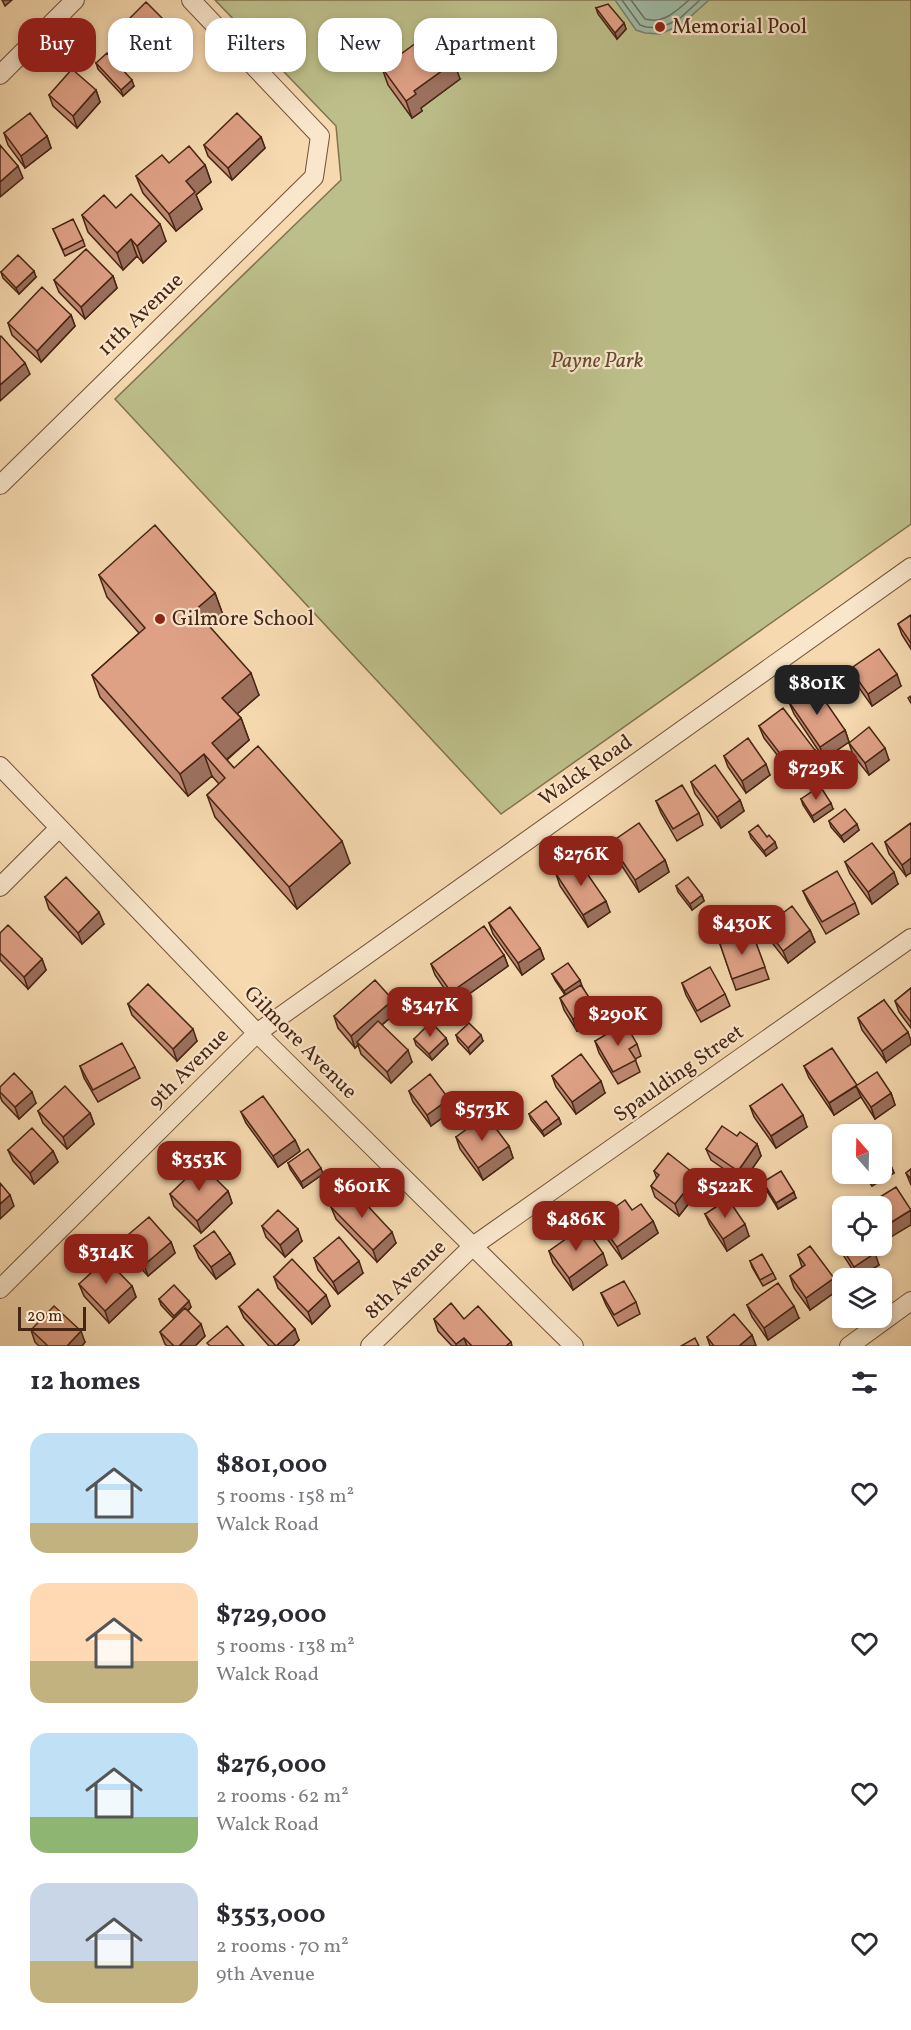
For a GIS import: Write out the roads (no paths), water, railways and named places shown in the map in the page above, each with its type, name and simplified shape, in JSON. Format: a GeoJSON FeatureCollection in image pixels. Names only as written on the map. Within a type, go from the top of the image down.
{"type":"FeatureCollection","features":[{"type":"Feature","properties":{"kind":"street"},"geometry":{"type":"LineString","coordinates":[[0,75],[75,0]]}},
{"type":"Feature","properties":{"kind":"street","name":"11th Avenue"},"geometry":{"type":"LineString","coordinates":[[0,485],[314,177],[320,136],[190,0]]}},
{"type":"Feature","properties":{"kind":"street","name":"Walck Road"},"geometry":{"type":"LineString","coordinates":[[257,1033],[911,567]]}},
{"type":"Feature","properties":{"kind":"street","name":"Gilmore Avenue"},"geometry":{"type":"LineString","coordinates":[[0,766],[257,1033],[573,1346]]}},
{"type":"Feature","properties":{"kind":"street"},"geometry":{"type":"LineString","coordinates":[[0,887],[59,828]]}},
{"type":"Feature","properties":{"kind":"street","name":"Spaulding Street"},"geometry":{"type":"LineString","coordinates":[[473,1246],[911,938]]}},
{"type":"Feature","properties":{"kind":"street","name":"9th Avenue"},"geometry":{"type":"LineString","coordinates":[[0,1289],[257,1033]]}},
{"type":"Feature","properties":{"kind":"street","name":"8th Avenue"},"geometry":{"type":"LineString","coordinates":[[370,1346],[473,1246]]}},
{"type":"Feature","properties":{"kind":"street"},"geometry":{"type":"LineString","coordinates":[[849,1346],[911,1301]]}},
{"type":"Feature","properties":{"kind":"water"},"geometry":{"type":"Polygon","coordinates":[[[615,0],[709,0],[681,25],[660,34],[636,30],[615,0]]]}},
{"type":"Feature","properties":{"kind":"place","name":"Memorial Pool"},"geometry":{"type":"Point","coordinates":[660,27]}},
{"type":"Feature","properties":{"kind":"place","name":"Gilmore School"},"geometry":{"type":"Point","coordinates":[160,619]}},
{"type":"Feature","properties":{"kind":"park label","name":"Payne Park"},"geometry":{"type":"Point","coordinates":[597,361]}}]}
